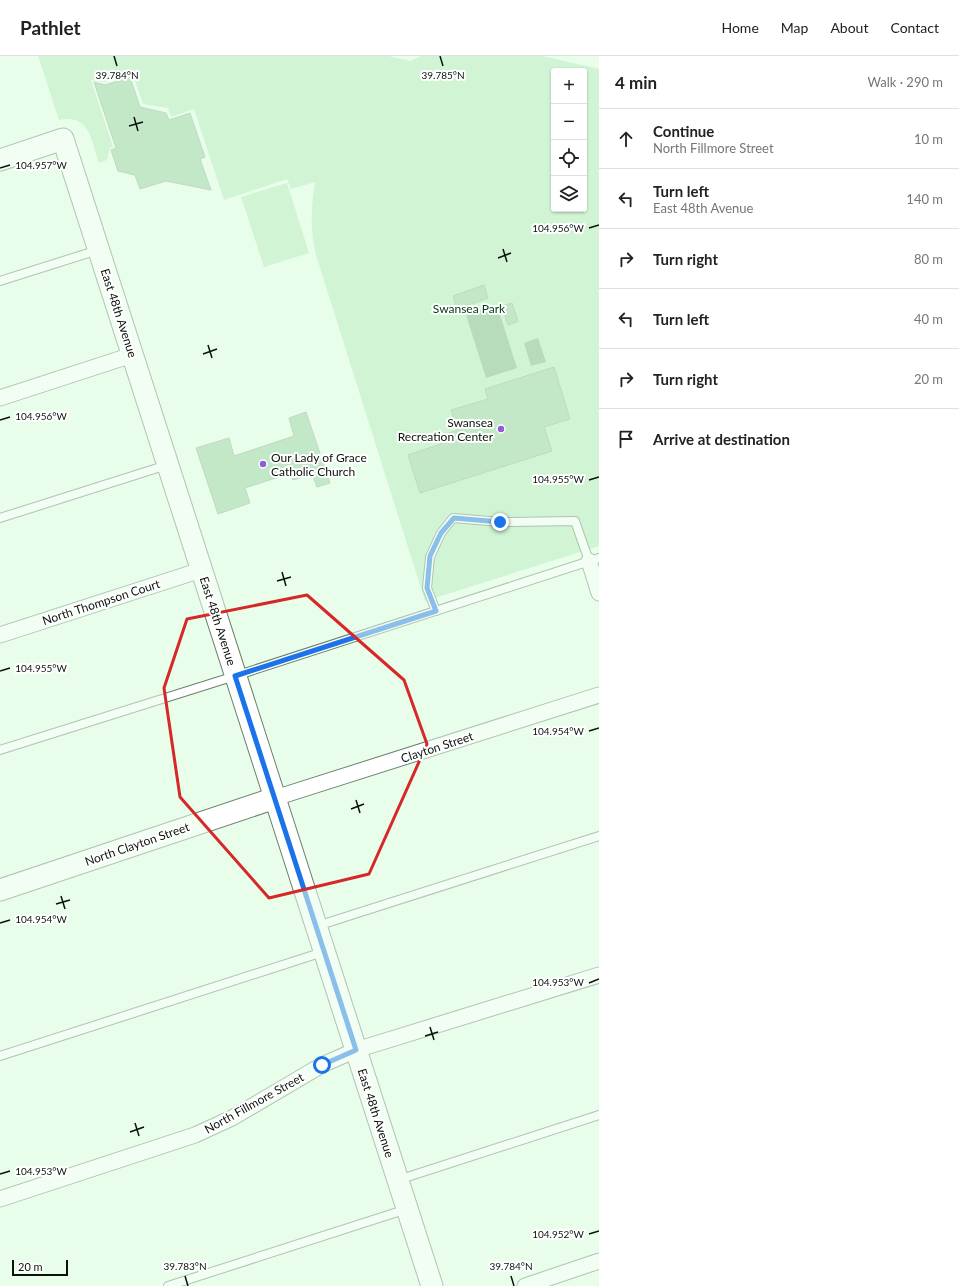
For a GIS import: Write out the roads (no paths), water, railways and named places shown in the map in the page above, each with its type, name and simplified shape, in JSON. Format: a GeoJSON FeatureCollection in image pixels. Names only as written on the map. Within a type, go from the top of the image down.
{"type":"FeatureCollection","features":[{"type":"Feature","properties":{"kind":"street","name":"East 48th Avenue"},"geometry":{"type":"LineString","coordinates":[[0,160],[63,139],[432,1286]]}},
{"type":"Feature","properties":{"kind":"street"},"geometry":{"type":"LineString","coordinates":[[0,398],[132,355]]}},
{"type":"Feature","properties":{"kind":"street"},"geometry":{"type":"LineString","coordinates":[[594,560],[599,593]]}},
{"type":"Feature","properties":{"kind":"street","name":"North Thompson Court"},"geometry":{"type":"LineString","coordinates":[[0,635],[201,570]]}},
{"type":"Feature","properties":{"kind":"street","name":"Clayton Street"},"geometry":{"type":"LineString","coordinates":[[275,798],[599,695]]}},
{"type":"Feature","properties":{"kind":"street","name":"North Clayton Street"},"geometry":{"type":"LineString","coordinates":[[0,890],[275,798]]}},
{"type":"Feature","properties":{"kind":"street","name":"North Fillmore Street"},"geometry":{"type":"LineString","coordinates":[[0,1199],[195,1135],[232,1118],[322,1065],[356,1050],[599,975]]}},
{"type":"Feature","properties":{"kind":"street"},"geometry":{"type":"LineString","coordinates":[[525,1286],[599,1261]]}},
{"type":"Feature","properties":{"kind":"lane"},"geometry":{"type":"LineString","coordinates":[[0,281],[99,250]]}},
{"type":"Feature","properties":{"kind":"lane"},"geometry":{"type":"LineString","coordinates":[[0,518],[167,464]]}},
{"type":"Feature","properties":{"kind":"lane"},"geometry":{"type":"LineString","coordinates":[[0,750],[235,676],[594,560],[575,521],[500,522],[454,518],[441,533],[430,556],[427,588],[436,611]]}},
{"type":"Feature","properties":{"kind":"lane"},"geometry":{"type":"LineString","coordinates":[[316,927],[599,836]]}},
{"type":"Feature","properties":{"kind":"lane"},"geometry":{"type":"LineString","coordinates":[[0,1056],[324,952]]}},
{"type":"Feature","properties":{"kind":"lane"},"geometry":{"type":"LineString","coordinates":[[397,1180],[599,1114]]}},
{"type":"Feature","properties":{"kind":"lane"},"geometry":{"type":"LineString","coordinates":[[168,1286],[407,1209]]}},
{"type":"Feature","properties":{"kind":"place","name":"Swansea Recreation Center"},"geometry":{"type":"Point","coordinates":[501,429]}},
{"type":"Feature","properties":{"kind":"place","name":"Our Lady of Grace Catholic Church"},"geometry":{"type":"Point","coordinates":[263,464]}},
{"type":"Feature","properties":{"kind":"park label","name":"Swansea Park"},"geometry":{"type":"Point","coordinates":[469,308]}}]}
